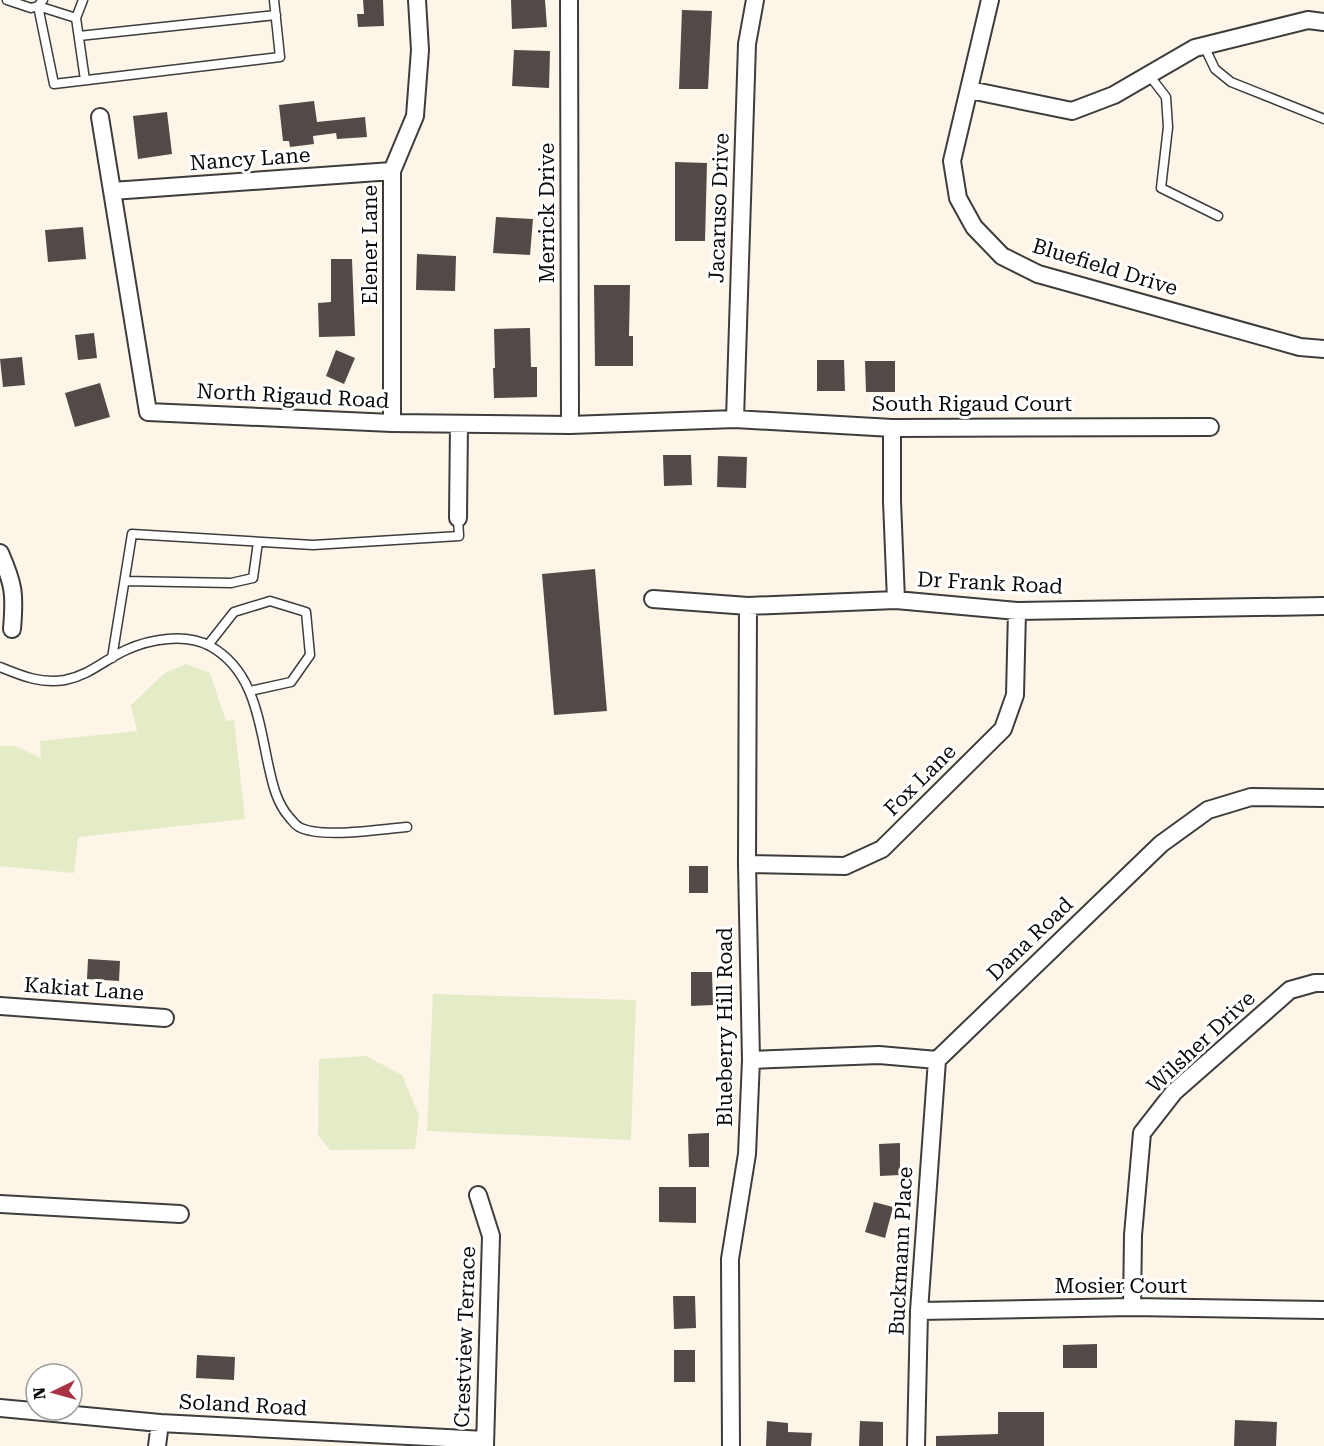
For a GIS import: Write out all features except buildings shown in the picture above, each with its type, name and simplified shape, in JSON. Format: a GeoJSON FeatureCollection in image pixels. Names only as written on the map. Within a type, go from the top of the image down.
{"type":"FeatureCollection","features":[{"type":"Feature","properties":{"kind":"street","name":"Elener Lane"},"geometry":{"type":"LineString","coordinates":[[392,423],[392,171],[415,116],[420,50],[417,0]]}},
{"type":"Feature","properties":{"kind":"street","name":"Merrick Drive"},"geometry":{"type":"LineString","coordinates":[[569,0],[570,425]]}},
{"type":"Feature","properties":{"kind":"street","name":"Jacaruso Drive"},"geometry":{"type":"LineString","coordinates":[[735,419],[747,44],[754,0]]}},
{"type":"Feature","properties":{"kind":"street","name":"Bluefield Drive"},"geometry":{"type":"LineString","coordinates":[[990,0],[952,161],[958,198],[974,227],[1002,256],[1038,274],[1300,346],[1324,349]]}},
{"type":"Feature","properties":{"kind":"street"},"geometry":{"type":"LineString","coordinates":[[970,90],[1072,111],[1114,95],[1196,48],[1308,20],[1324,22]]}},
{"type":"Feature","properties":{"kind":"street","name":"North Rigaud Road"},"geometry":{"type":"LineString","coordinates":[[100,117],[148,412],[459,424],[570,425],[735,419]]}},
{"type":"Feature","properties":{"kind":"street","name":"Nancy Lane"},"geometry":{"type":"LineString","coordinates":[[112,191],[392,171]]}},
{"type":"Feature","properties":{"kind":"street","name":"South Rigaud Court"},"geometry":{"type":"LineString","coordinates":[[735,419],[892,428],[1210,427]]}},
{"type":"Feature","properties":{"kind":"street"},"geometry":{"type":"LineString","coordinates":[[458,518],[459,424]]}},
{"type":"Feature","properties":{"kind":"street"},"geometry":{"type":"LineString","coordinates":[[892,428],[896,600]]}},
{"type":"Feature","properties":{"kind":"street"},"geometry":{"type":"LineString","coordinates":[[0,553],[11,579],[14,601],[12,629]]}},
{"type":"Feature","properties":{"kind":"street","name":"Dr Frank Road"},"geometry":{"type":"LineString","coordinates":[[653,599],[747,606],[896,600],[1017,611],[1324,606]]}},
{"type":"Feature","properties":{"kind":"street","name":"Blueberry Hill Road"},"geometry":{"type":"LineString","coordinates":[[731,1446],[730,1259],[747,1154],[751,1059],[747,864],[747,606]]}},
{"type":"Feature","properties":{"kind":"street","name":"Fox Lane"},"geometry":{"type":"LineString","coordinates":[[747,864],[845,866],[882,849],[1003,729],[1015,695],[1017,611]]}},
{"type":"Feature","properties":{"kind":"street","name":"Dana Road"},"geometry":{"type":"LineString","coordinates":[[937,1060],[1161,844],[1208,810],[1251,797],[1324,798]]}},
{"type":"Feature","properties":{"kind":"street","name":"Wilsher Drive"},"geometry":{"type":"LineString","coordinates":[[1132,1307],[1133,1235],[1143,1133],[1174,1092],[1290,990],[1324,982]]}},
{"type":"Feature","properties":{"kind":"street","name":"Kakiat Lane"},"geometry":{"type":"LineString","coordinates":[[0,1006],[165,1018]]}},
{"type":"Feature","properties":{"kind":"street"},"geometry":{"type":"LineString","coordinates":[[751,1059],[879,1055],[937,1060]]}},
{"type":"Feature","properties":{"kind":"street","name":"Buckmann Place"},"geometry":{"type":"LineString","coordinates":[[916,1446],[919,1311],[937,1060]]}},
{"type":"Feature","properties":{"kind":"street","name":"Crestview Terrace"},"geometry":{"type":"LineString","coordinates":[[478,1195],[491,1236],[485,1443]]}},
{"type":"Feature","properties":{"kind":"street"},"geometry":{"type":"LineString","coordinates":[[0,1204],[180,1214]]}},
{"type":"Feature","properties":{"kind":"street","name":"Mosier Court"},"geometry":{"type":"LineString","coordinates":[[919,1311],[1132,1307],[1324,1310]]}},
{"type":"Feature","properties":{"kind":"street","name":"Soland Road"},"geometry":{"type":"LineString","coordinates":[[0,1408],[160,1423],[485,1443]]}},
{"type":"Feature","properties":{"kind":"street"},"geometry":{"type":"LineString","coordinates":[[157,1446],[160,1423]]}},
{"type":"Feature","properties":{"kind":"lane"},"geometry":{"type":"LineString","coordinates":[[7,0],[31,8],[40,3]]}},
{"type":"Feature","properties":{"kind":"lane"},"geometry":{"type":"LineString","coordinates":[[83,0],[76,18],[85,80]]}},
{"type":"Feature","properties":{"kind":"lane"},"geometry":{"type":"LineString","coordinates":[[40,3],[54,84],[280,57],[274,0]]}},
{"type":"Feature","properties":{"kind":"lane"},"geometry":{"type":"LineString","coordinates":[[40,3],[76,18]]}},
{"type":"Feature","properties":{"kind":"lane"},"geometry":{"type":"LineString","coordinates":[[79,36],[276,15]]}},
{"type":"Feature","properties":{"kind":"lane"},"geometry":{"type":"LineString","coordinates":[[1204,46],[1215,69],[1231,82],[1324,119]]}},
{"type":"Feature","properties":{"kind":"lane"},"geometry":{"type":"LineString","coordinates":[[1149,75],[1166,97],[1168,127],[1161,188],[1218,216]]}},
{"type":"Feature","properties":{"kind":"lane"},"geometry":{"type":"LineString","coordinates":[[112,658],[132,534],[314,545],[459,536],[458,518]]}},
{"type":"Feature","properties":{"kind":"lane"},"geometry":{"type":"LineString","coordinates":[[125,581],[231,583],[253,578],[258,542]]}},
{"type":"Feature","properties":{"kind":"lane"},"geometry":{"type":"LineString","coordinates":[[207,645],[234,612],[270,601],[306,612],[310,655],[291,682],[250,691]]}},
{"type":"Feature","properties":{"kind":"lane"},"geometry":{"type":"LineString","coordinates":[[0,667],[28,679],[64,680],[87,674],[127,650],[154,641],[176,639],[207,645],[223,654],[241,673],[250,691],[271,781],[280,807],[298,827],[324,833],[407,827]]}},
{"type":"Feature","properties":{"kind":"green space"},"geometry":{"type":"Polygon","coordinates":[[[186,664],[210,673],[226,721],[234,720],[245,819],[78,837],[74,873],[0,866],[0,746],[15,746],[41,758],[40,741],[137,731],[131,705],[165,673],[186,664]]]}},
{"type":"Feature","properties":{"kind":"green space"},"geometry":{"type":"Polygon","coordinates":[[[433,994],[636,1000],[631,1140],[427,1131],[433,994]]]}},
{"type":"Feature","properties":{"kind":"green space"},"geometry":{"type":"Polygon","coordinates":[[[366,1056],[402,1075],[419,1116],[415,1149],[330,1150],[318,1135],[319,1059],[366,1056]]]}}]}
